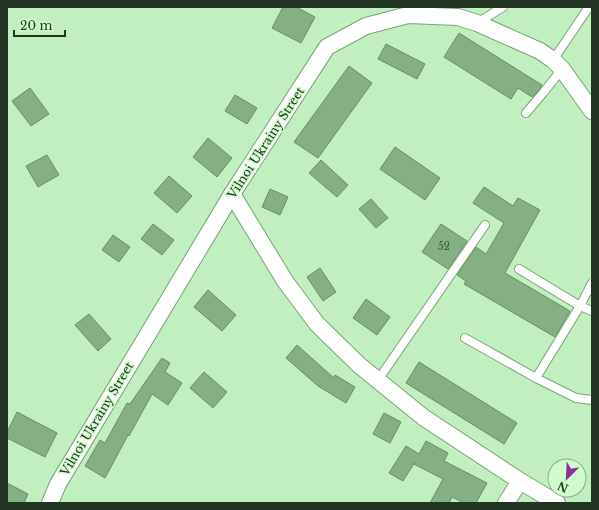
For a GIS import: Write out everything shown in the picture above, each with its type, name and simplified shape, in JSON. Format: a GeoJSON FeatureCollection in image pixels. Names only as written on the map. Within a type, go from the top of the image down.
{"type":"FeatureCollection","features":[{"type":"Feature","properties":{"kind":"street","name":"Vilnoi Ukrainy Street"},"geometry":{"type":"LineString","coordinates":[[50,503],[58,484],[232,194],[327,47],[366,26],[408,15],[458,17],[477,23],[540,51],[557,65],[592,111]]}},
{"type":"Feature","properties":{"kind":"street"},"geometry":{"type":"LineString","coordinates":[[232,194],[285,281],[317,324],[359,365],[423,417],[520,481],[557,503]]}},
{"type":"Feature","properties":{"kind":"street"},"geometry":{"type":"LineString","coordinates":[[506,503],[520,481]]}},
{"type":"Feature","properties":{"kind":"lane"},"geometry":{"type":"LineString","coordinates":[[477,23],[503,7]]}},
{"type":"Feature","properties":{"kind":"lane"},"geometry":{"type":"LineString","coordinates":[[526,113],[543,94],[589,7]]}},
{"type":"Feature","properties":{"kind":"lane"},"geometry":{"type":"LineString","coordinates":[[378,380],[485,225]]}},
{"type":"Feature","properties":{"kind":"lane"},"geometry":{"type":"LineString","coordinates":[[519,269],[580,306],[592,311]]}},
{"type":"Feature","properties":{"kind":"lane"},"geometry":{"type":"LineString","coordinates":[[536,378],[592,284]]}},
{"type":"Feature","properties":{"kind":"lane"},"geometry":{"type":"LineString","coordinates":[[465,338],[536,378],[576,398],[592,400]]}},
{"type":"Feature","properties":{"kind":"building"},"geometry":{"type":"Polygon","coordinates":[[[283,7],[296,7],[315,17],[301,43],[272,28],[283,7]]]}},
{"type":"Feature","properties":{"kind":"building"},"geometry":{"type":"Polygon","coordinates":[[[459,33],[542,85],[539,90],[532,97],[518,88],[511,99],[444,57],[459,33]]]}},
{"type":"Feature","properties":{"kind":"building"},"geometry":{"type":"Polygon","coordinates":[[[386,44],[425,64],[417,79],[378,59],[386,44]]]}},
{"type":"Feature","properties":{"kind":"building"},"geometry":{"type":"Polygon","coordinates":[[[349,66],[372,83],[318,158],[294,142],[349,66]]]}},
{"type":"Feature","properties":{"kind":"building"},"geometry":{"type":"Polygon","coordinates":[[[30,88],[49,114],[31,126],[12,101],[30,88]]]}},
{"type":"Feature","properties":{"kind":"building"},"geometry":{"type":"Polygon","coordinates":[[[235,95],[257,108],[247,124],[225,111],[235,95]]]}},
{"type":"Feature","properties":{"kind":"building"},"geometry":{"type":"Polygon","coordinates":[[[208,138],[232,158],[217,177],[193,157],[208,138]]]}},
{"type":"Feature","properties":{"kind":"building"},"geometry":{"type":"Polygon","coordinates":[[[395,147],[440,178],[425,200],[380,169],[395,147]]]}},
{"type":"Feature","properties":{"kind":"building"},"geometry":{"type":"Polygon","coordinates":[[[47,155],[59,175],[38,187],[26,166],[47,155]]]}},
{"type":"Feature","properties":{"kind":"building"},"geometry":{"type":"Polygon","coordinates":[[[321,160],[348,185],[337,197],[309,173],[321,160]]]}},
{"type":"Feature","properties":{"kind":"building"},"geometry":{"type":"Polygon","coordinates":[[[169,176],[192,196],[177,213],[154,193],[169,176]]]}},
{"type":"Feature","properties":{"kind":"building"},"geometry":{"type":"Polygon","coordinates":[[[484,187],[513,206],[518,198],[540,210],[505,273],[570,311],[555,337],[464,284],[466,281],[457,275],[476,247],[486,254],[504,223],[473,203],[484,187]]]}},
{"type":"Feature","properties":{"kind":"building"},"geometry":{"type":"Polygon","coordinates":[[[270,189],[288,197],[280,215],[262,207],[270,189]]]}},
{"type":"Feature","properties":{"kind":"building"},"geometry":{"type":"Polygon","coordinates":[[[371,199],[388,218],[376,228],[359,209],[371,199]]]}},
{"type":"Feature","properties":{"kind":"building"},"geometry":{"type":"Polygon","coordinates":[[[153,224],[174,240],[162,255],[141,239],[153,224]]]}},
{"type":"Feature","properties":{"kind":"building"},"geometry":{"type":"Polygon","coordinates":[[[441,224],[467,241],[448,269],[422,252],[441,224]]]}},
{"type":"Feature","properties":{"kind":"building"},"geometry":{"type":"Polygon","coordinates":[[[113,235],[130,247],[119,262],[102,250],[113,235]]]}},
{"type":"Feature","properties":{"kind":"building"},"geometry":{"type":"Polygon","coordinates":[[[320,268],[336,292],[323,301],[307,277],[320,268]]]}},
{"type":"Feature","properties":{"kind":"building"},"geometry":{"type":"Polygon","coordinates":[[[208,290],[236,315],[222,331],[194,307],[208,290]]]}},
{"type":"Feature","properties":{"kind":"building"},"geometry":{"type":"Polygon","coordinates":[[[366,299],[390,317],[377,335],[353,318],[366,299]]]}},
{"type":"Feature","properties":{"kind":"building"},"geometry":{"type":"Polygon","coordinates":[[[89,314],[111,339],[98,351],[75,325],[89,314]]]}},
{"type":"Feature","properties":{"kind":"building"},"geometry":{"type":"Polygon","coordinates":[[[297,345],[334,378],[335,375],[355,387],[346,403],[318,386],[286,358],[297,345]]]}},
{"type":"Feature","properties":{"kind":"building"},"geometry":{"type":"Polygon","coordinates":[[[162,358],[170,363],[165,372],[182,383],[168,405],[152,394],[105,478],[85,466],[100,440],[105,443],[127,403],[130,404],[162,358]]]}},
{"type":"Feature","properties":{"kind":"building"},"geometry":{"type":"Polygon","coordinates":[[[419,362],[517,423],[504,444],[406,383],[419,362]]]}},
{"type":"Feature","properties":{"kind":"building"},"geometry":{"type":"Polygon","coordinates":[[[204,372],[227,392],[213,408],[190,388],[204,372]]]}},
{"type":"Feature","properties":{"kind":"building"},"geometry":{"type":"Polygon","coordinates":[[[17,412],[57,433],[45,457],[7,438],[7,432],[17,412]]]}},
{"type":"Feature","properties":{"kind":"building"},"geometry":{"type":"Polygon","coordinates":[[[384,413],[401,422],[390,443],[373,434],[384,413]]]}},
{"type":"Feature","properties":{"kind":"building"},"geometry":{"type":"Polygon","coordinates":[[[426,441],[448,453],[444,461],[487,483],[476,503],[464,503],[452,497],[449,503],[430,503],[443,479],[414,464],[415,462],[403,481],[389,473],[406,446],[419,454],[426,441]]]}},
{"type":"Feature","properties":{"kind":"building"},"geometry":{"type":"Polygon","coordinates":[[[7,483],[28,494],[24,503],[7,503],[7,483]]]}}]}
